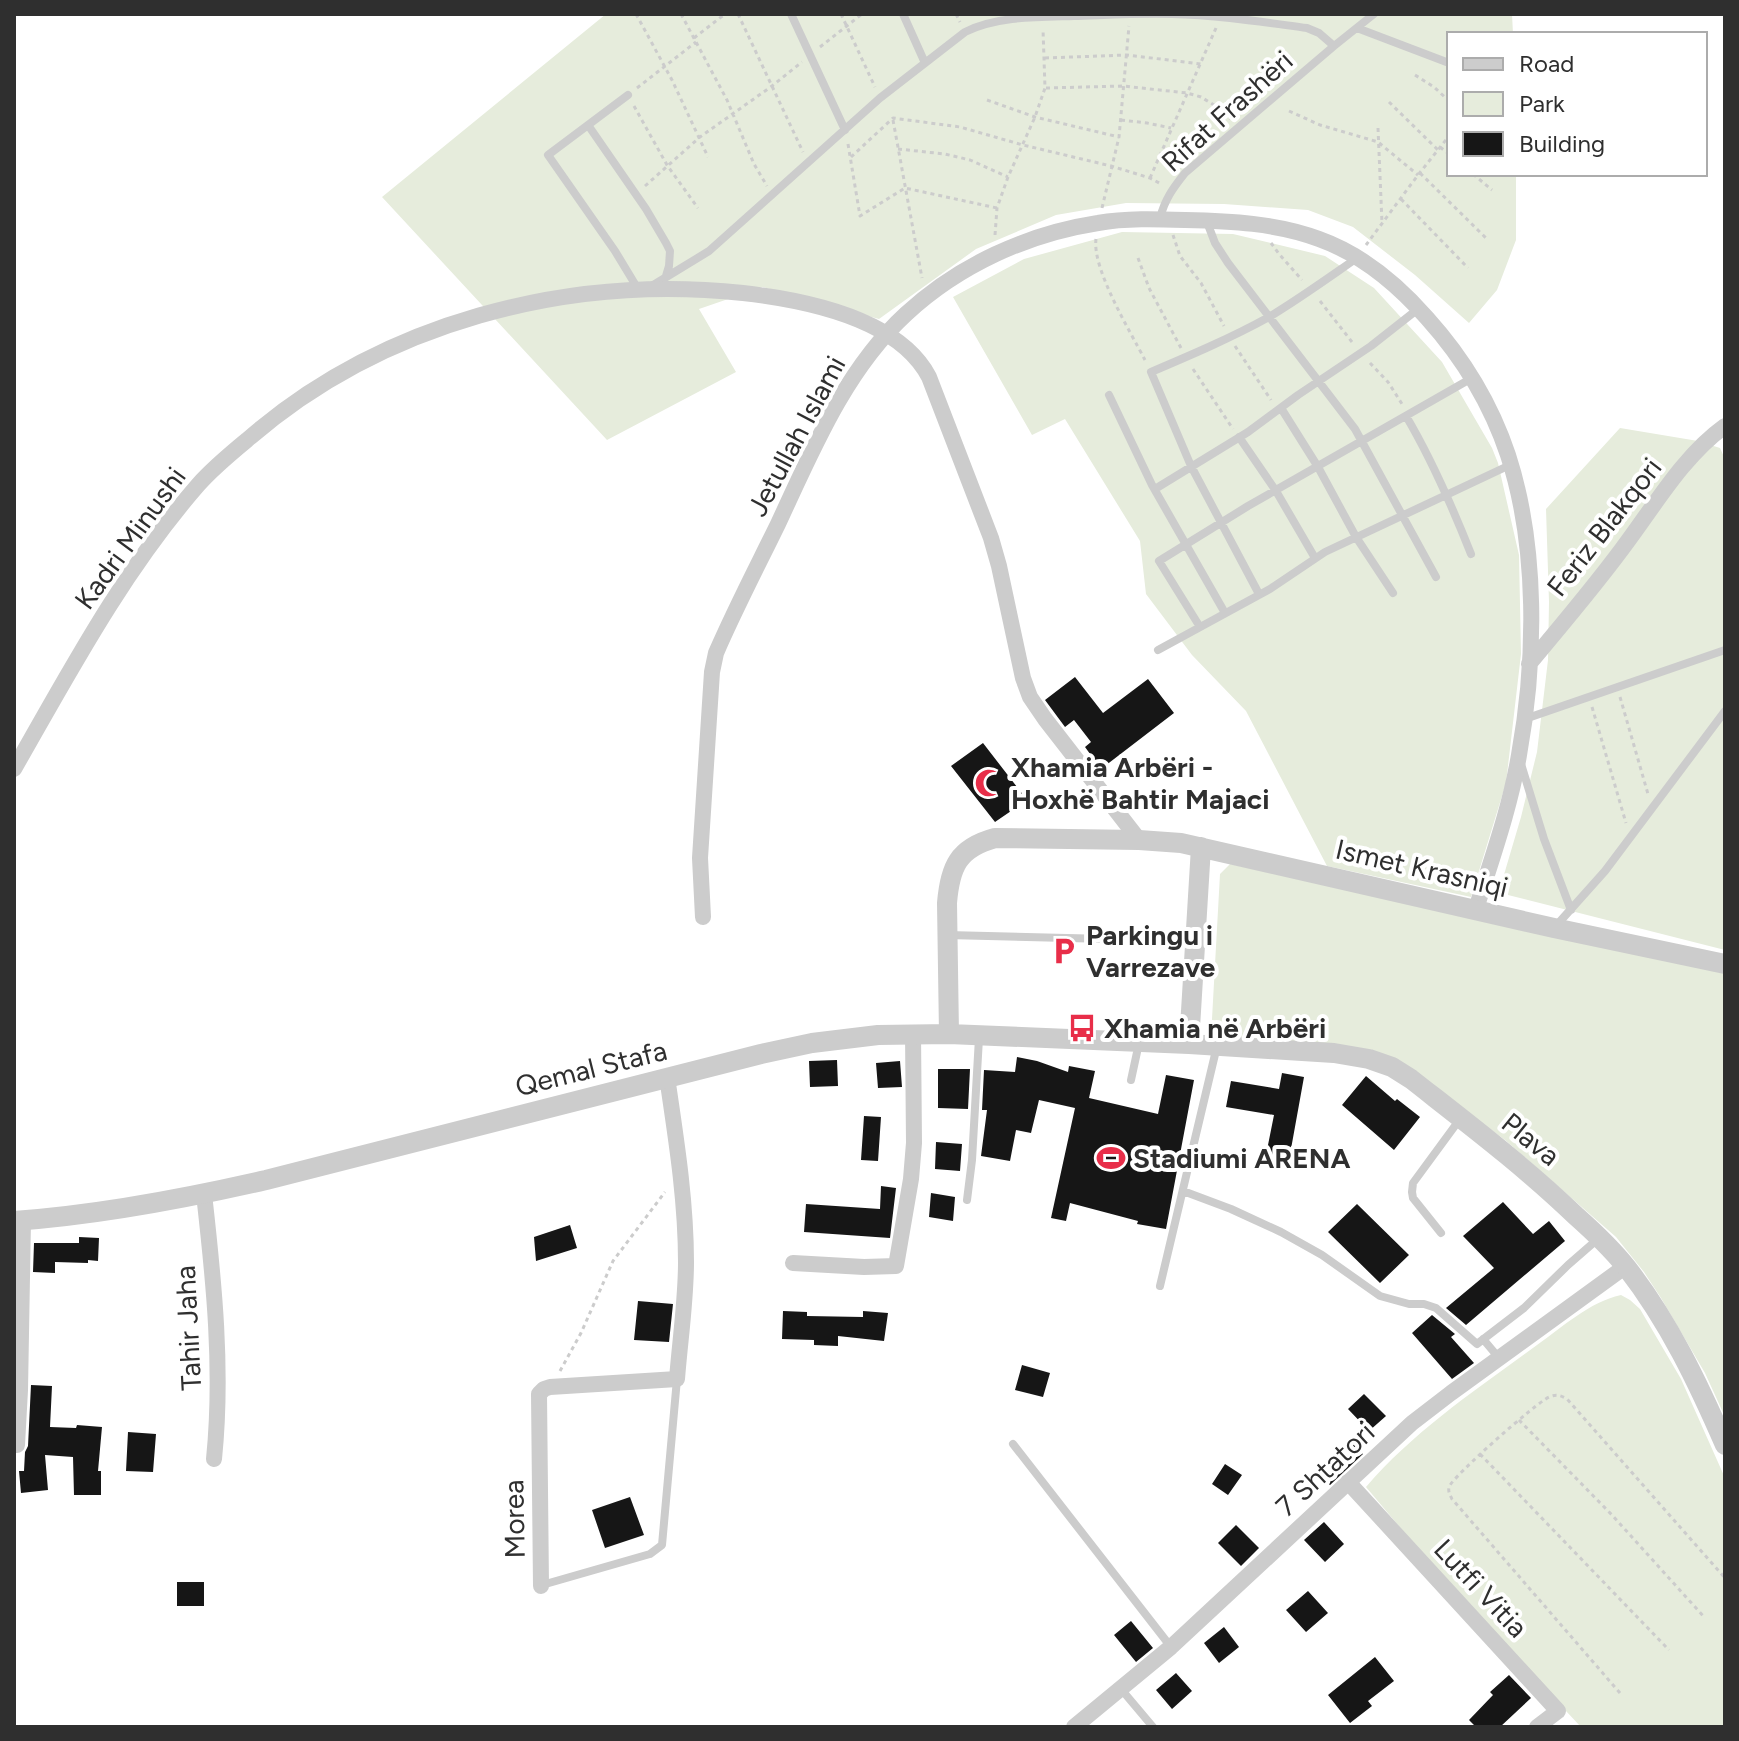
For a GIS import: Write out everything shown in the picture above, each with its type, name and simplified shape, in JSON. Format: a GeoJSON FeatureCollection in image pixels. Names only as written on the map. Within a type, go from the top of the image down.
{"type":"FeatureCollection","features":[{"type":"Feature","properties":{"kind":"street","name":"Jetullah Islami"},"geometry":{"type":"LineString","coordinates":[[703,917],[700,858],[711,684],[716,653],[806,463],[848,385],[886,334],[925,297],[951,278],[993,255],[1041,237],[1099,222],[1166,219],[1260,226],[1310,236],[1357,258],[1377,271],[1418,308],[1447,342],[1480,391],[1495,423],[1510,465],[1524,527],[1530,611],[1529,664],[1519,755],[1476,909]]}},
{"type":"Feature","properties":{"kind":"street","name":"Kadri Minushi"},"geometry":{"type":"LineString","coordinates":[[14,769],[141,557],[200,482],[268,421],[312,390],[392,347],[486,313],[572,295],[642,289],[728,291],[777,298],[860,321],[905,346],[921,363],[991,538],[1030,697],[1139,840]]}},
{"type":"Feature","properties":{"kind":"street","name":"Feriz Blakqori"},"geometry":{"type":"LineString","coordinates":[[1529,664],[1686,464],[1713,434],[1725,426]]}},
{"type":"Feature","properties":{"kind":"street","name":"Ismet Krasniqi"},"geometry":{"type":"LineString","coordinates":[[949,1034],[948,885],[960,857],[970,848],[995,838],[1173,842],[1725,964]]}},
{"type":"Feature","properties":{"kind":"street"},"geometry":{"type":"LineString","coordinates":[[1189,1044],[1201,847]]}},
{"type":"Feature","properties":{"kind":"street"},"geometry":{"type":"LineString","coordinates":[[793,1263],[896,1266],[914,1143],[913,1033]]}},
{"type":"Feature","properties":{"kind":"street","name":"Qemal Stafa"},"geometry":{"type":"LineString","coordinates":[[19,1220],[136,1206],[204,1194],[812,1043],[913,1033],[1189,1044]]}},
{"type":"Feature","properties":{"kind":"street","name":"Plava"},"geometry":{"type":"LineString","coordinates":[[1189,1044],[1334,1053],[1369,1059],[1392,1067],[1411,1079],[1538,1180],[1626,1266],[1648,1296],[1689,1366],[1725,1445]]}},
{"type":"Feature","properties":{"kind":"street","name":"Morea"},"geometry":{"type":"LineString","coordinates":[[667,1077],[685,1221],[686,1264],[677,1379]]}},
{"type":"Feature","properties":{"kind":"street","name":"Tahir Jaha"},"geometry":{"type":"LineString","coordinates":[[204,1194],[216,1341],[218,1398],[214,1459]]}},
{"type":"Feature","properties":{"kind":"street"},"geometry":{"type":"LineString","coordinates":[[17,1445],[20,1390],[19,1220]]}},
{"type":"Feature","properties":{"kind":"street","name":"7 Shtatori"},"geometry":{"type":"LineString","coordinates":[[1074,1727],[1171,1647],[1412,1423],[1626,1266]]}},
{"type":"Feature","properties":{"kind":"street"},"geometry":{"type":"LineString","coordinates":[[550,1387],[677,1379]]}},
{"type":"Feature","properties":{"kind":"street","name":"Morea"},"geometry":{"type":"LineString","coordinates":[[541,1586],[538,1401],[539,1394],[550,1387]]}},
{"type":"Feature","properties":{"kind":"street","name":"Lutfi Vitia"},"geometry":{"type":"LineString","coordinates":[[1348,1482],[1558,1711],[1537,1727]]}},
{"type":"Feature","properties":{"kind":"lane"},"geometry":{"type":"LineString","coordinates":[[791,14],[845,130]]}},
{"type":"Feature","properties":{"kind":"lane"},"geometry":{"type":"LineString","coordinates":[[903,14],[925,63]]}},
{"type":"Feature","properties":{"kind":"lane"},"geometry":{"type":"LineString","coordinates":[[628,95],[548,155],[642,289],[709,251],[880,98],[965,32],[977,27],[1008,17],[1173,14],[1307,28],[1319,33],[1334,46]]}},
{"type":"Feature","properties":{"kind":"lane"},"geometry":{"type":"LineString","coordinates":[[1269,14],[1275,23]]}},
{"type":"Feature","properties":{"kind":"lane","name":"Rifat Frashëri"},"geometry":{"type":"LineString","coordinates":[[1166,219],[1164,203],[1185,173],[1369,15]]}},
{"type":"Feature","properties":{"kind":"lane"},"geometry":{"type":"LineString","coordinates":[[1357,28],[1447,62]]}},
{"type":"Feature","properties":{"kind":"lane"},"geometry":{"type":"LineString","coordinates":[[588,125],[636,194],[670,251],[666,276]]}},
{"type":"Feature","properties":{"kind":"lane"},"geometry":{"type":"LineString","coordinates":[[1207,221],[1215,243],[1362,441],[1436,577]]}},
{"type":"Feature","properties":{"kind":"lane"},"geometry":{"type":"LineString","coordinates":[[1259,594],[1191,466],[1151,372],[1269,317],[1357,258]]}},
{"type":"Feature","properties":{"kind":"lane"},"geometry":{"type":"LineString","coordinates":[[1155,489],[1239,437],[1361,353],[1418,308]]}},
{"type":"Feature","properties":{"kind":"lane"},"geometry":{"type":"LineString","coordinates":[[1200,627],[1159,561],[1472,378]]}},
{"type":"Feature","properties":{"kind":"lane"},"geometry":{"type":"LineString","coordinates":[[1109,395],[1155,489],[1225,613]]}},
{"type":"Feature","properties":{"kind":"lane"},"geometry":{"type":"LineString","coordinates":[[1279,409],[1318,467],[1356,537],[1393,593]]}},
{"type":"Feature","properties":{"kind":"lane"},"geometry":{"type":"LineString","coordinates":[[1406,416],[1448,494],[1471,554]]}},
{"type":"Feature","properties":{"kind":"lane"},"geometry":{"type":"LineString","coordinates":[[1239,437],[1276,491],[1315,558]]}},
{"type":"Feature","properties":{"kind":"lane"},"geometry":{"type":"LineString","coordinates":[[1158,650],[1259,594],[1315,558],[1510,465]]}},
{"type":"Feature","properties":{"kind":"lane"},"geometry":{"type":"LineString","coordinates":[[1524,719],[1725,650]]}},
{"type":"Feature","properties":{"kind":"lane"},"geometry":{"type":"LineString","coordinates":[[1554,928],[1653,809],[1725,711]]}},
{"type":"Feature","properties":{"kind":"lane"},"geometry":{"type":"LineString","coordinates":[[1519,755],[1544,839],[1571,910]]}},
{"type":"Feature","properties":{"kind":"lane"},"geometry":{"type":"LineString","coordinates":[[947,935],[1194,944]]}},
{"type":"Feature","properties":{"kind":"lane"},"geometry":{"type":"LineString","coordinates":[[967,1200],[980,1035]]}},
{"type":"Feature","properties":{"kind":"lane"},"geometry":{"type":"LineString","coordinates":[[1131,1080],[1139,1042]]}},
{"type":"Feature","properties":{"kind":"lane"},"geometry":{"type":"LineString","coordinates":[[1160,1286],[1217,1045]]}},
{"type":"Feature","properties":{"kind":"lane"},"geometry":{"type":"LineString","coordinates":[[1441,1233],[1413,1198],[1413,1183],[1460,1118]]}},
{"type":"Feature","properties":{"kind":"lane"},"geometry":{"type":"LineString","coordinates":[[1183,1191],[1281,1232],[1322,1255],[1380,1296],[1436,1308],[1477,1344],[1524,1308],[1600,1238]]}},
{"type":"Feature","properties":{"kind":"lane"},"geometry":{"type":"LineString","coordinates":[[1483,1339],[1499,1358]]}},
{"type":"Feature","properties":{"kind":"lane","name":"Morea"},"geometry":{"type":"LineString","coordinates":[[541,1586],[650,1554],[662,1545],[677,1379]]}},
{"type":"Feature","properties":{"kind":"lane"},"geometry":{"type":"LineString","coordinates":[[1013,1444],[1171,1647]]}},
{"type":"Feature","properties":{"kind":"lane"},"geometry":{"type":"LineString","coordinates":[[1121,1689],[1153,1727]]}},
{"type":"Feature","properties":{"kind":"path"},"geometry":{"type":"LineString","coordinates":[[636,14],[708,157]]}},
{"type":"Feature","properties":{"kind":"path"},"geometry":{"type":"LineString","coordinates":[[681,14],[733,113],[754,164],[773,194]]}},
{"type":"Feature","properties":{"kind":"path"},"geometry":{"type":"LineString","coordinates":[[698,208],[667,165],[628,95],[725,14]]}},
{"type":"Feature","properties":{"kind":"path"},"geometry":{"type":"LineString","coordinates":[[738,14],[808,163]]}},
{"type":"Feature","properties":{"kind":"path"},"geometry":{"type":"LineString","coordinates":[[841,14],[880,98]]}},
{"type":"Feature","properties":{"kind":"path"},"geometry":{"type":"LineString","coordinates":[[1129,14],[1119,137],[1095,244],[1097,261],[1151,372]]}},
{"type":"Feature","properties":{"kind":"path"},"geometry":{"type":"LineString","coordinates":[[993,255],[997,208],[1045,88],[1043,16]]}},
{"type":"Feature","properties":{"kind":"path"},"geometry":{"type":"LineString","coordinates":[[1150,178],[1219,17]]}},
{"type":"Feature","properties":{"kind":"path"},"geometry":{"type":"LineString","coordinates":[[1045,58],[1127,55],[1201,64]]}},
{"type":"Feature","properties":{"kind":"path"},"geometry":{"type":"LineString","coordinates":[[1415,75],[1447,99]]}},
{"type":"Feature","properties":{"kind":"path"},"geometry":{"type":"LineString","coordinates":[[636,194],[700,137],[772,86]]}},
{"type":"Feature","properties":{"kind":"path"},"geometry":{"type":"LineString","coordinates":[[1045,88],[1123,86],[1187,93],[1214,105],[1239,127]]}},
{"type":"Feature","properties":{"kind":"path"},"geometry":{"type":"LineString","coordinates":[[987,100],[1035,117],[1119,137]]}},
{"type":"Feature","properties":{"kind":"path"},"geometry":{"type":"LineString","coordinates":[[1389,102],[1447,153]]}},
{"type":"Feature","properties":{"kind":"path"},"geometry":{"type":"LineString","coordinates":[[1289,111],[1320,125],[1378,142],[1419,174],[1488,240]]}},
{"type":"Feature","properties":{"kind":"path"},"geometry":{"type":"LineString","coordinates":[[851,157],[893,118]]}},
{"type":"Feature","properties":{"kind":"path"},"geometry":{"type":"LineString","coordinates":[[893,118],[960,127],[1111,166],[1150,178],[1171,190]]}},
{"type":"Feature","properties":{"kind":"path"},"geometry":{"type":"LineString","coordinates":[[893,118],[925,297]]}},
{"type":"Feature","properties":{"kind":"path"},"geometry":{"type":"LineString","coordinates":[[1121,120],[1171,128]]}},
{"type":"Feature","properties":{"kind":"path"},"geometry":{"type":"LineString","coordinates":[[1378,128],[1382,223]]}},
{"type":"Feature","properties":{"kind":"path"},"geometry":{"type":"LineString","coordinates":[[845,130],[860,216],[905,188],[997,208]]}},
{"type":"Feature","properties":{"kind":"path"},"geometry":{"type":"LineString","coordinates":[[1357,258],[1447,138]]}},
{"type":"Feature","properties":{"kind":"path"},"geometry":{"type":"LineString","coordinates":[[898,149],[970,160],[1008,177]]}},
{"type":"Feature","properties":{"kind":"path"},"geometry":{"type":"LineString","coordinates":[[1475,176],[1492,190]]}},
{"type":"Feature","properties":{"kind":"path"},"geometry":{"type":"LineString","coordinates":[[1401,199],[1468,268]]}},
{"type":"Feature","properties":{"kind":"path"},"geometry":{"type":"LineString","coordinates":[[1166,219],[1180,256],[1201,283],[1230,337],[1279,409]]}},
{"type":"Feature","properties":{"kind":"path"},"geometry":{"type":"LineString","coordinates":[[1260,226],[1279,254],[1394,390],[1406,416]]}},
{"type":"Feature","properties":{"kind":"path"},"geometry":{"type":"LineString","coordinates":[[1617,687],[1653,809]]}},
{"type":"Feature","properties":{"kind":"path"},"geometry":{"type":"LineString","coordinates":[[1589,698],[1630,838]]}},
{"type":"Feature","properties":{"kind":"path"},"geometry":{"type":"LineString","coordinates":[[550,1387],[581,1333],[613,1261],[665,1192]]}},
{"type":"Feature","properties":{"kind":"path"},"geometry":{"type":"LineString","coordinates":[[1620,1693],[1452,1499],[1449,1486],[1480,1454],[1540,1403],[1553,1395],[1561,1396],[1567,1399],[1725,1578]]}},
{"type":"Feature","properties":{"kind":"path"},"geometry":{"type":"LineString","coordinates":[[1519,1420],[1619,1522],[1705,1618]]}},
{"type":"Feature","properties":{"kind":"path"},"geometry":{"type":"LineString","coordinates":[[1480,1454],[1669,1650]]}},
{"type":"Feature","properties":{"kind":"green space"},"geometry":{"type":"Polygon","coordinates":[[[606,14],[1512,14],[1513,32],[1447,32],[1447,176],[1516,176],[1516,240],[1497,290],[1469,323],[1415,275],[1353,227],[1308,210],[1224,204],[1126,203],[1056,215],[976,249],[879,319],[763,287],[699,309],[736,372],[607,440],[382,197],[606,14]]]}},
{"type":"Feature","properties":{"kind":"green space"},"geometry":{"type":"Polygon","coordinates":[[[1122,232],[1233,234],[1325,256],[1374,288],[1442,362],[1492,448],[1519,555],[1521,654],[1506,783],[1471,897],[1327,866],[1246,711],[1192,655],[1146,594],[1140,541],[1065,419],[1032,435],[953,297],[1024,259],[1122,232]]]}},
{"type":"Feature","properties":{"kind":"green space"},"geometry":{"type":"Polygon","coordinates":[[[1620,428],[1698,441],[1720,448],[1725,459],[1725,950],[1508,895],[1503,878],[1537,752],[1548,660],[1546,509],[1620,428]]]}},
{"type":"Feature","properties":{"kind":"green space"},"geometry":{"type":"Polygon","coordinates":[[[1230,864],[1725,969],[1725,1417],[1705,1373],[1661,1298],[1616,1237],[1505,1140],[1435,1088],[1406,1067],[1211,1037],[1220,874],[1230,864]]]}},
{"type":"Feature","properties":{"kind":"green space"},"geometry":{"type":"Polygon","coordinates":[[[1621,1295],[1640,1309],[1681,1379],[1725,1478],[1725,1727],[1581,1727],[1457,1595],[1366,1487],[1405,1447],[1469,1394],[1577,1316],[1598,1303],[1621,1295]]]}},
{"type":"Feature","properties":{"kind":"building"},"geometry":{"type":"Polygon","coordinates":[[[1075,677],[1103,713],[1148,679],[1174,713],[1101,769],[1085,747],[1091,742],[1074,720],[1065,727],[1045,700],[1075,677]]]}},
{"type":"Feature","properties":{"kind":"building","name":"Xhamia Arbëri - Hoxhë Bahtir Majaci"},"geometry":{"type":"Polygon","coordinates":[[[983,743],[1027,800],[995,822],[951,766],[983,743]]]}},
{"type":"Feature","properties":{"kind":"building"},"geometry":{"type":"Polygon","coordinates":[[[1017,1057],[1068,1072],[1069,1066],[1095,1071],[1089,1098],[1158,1114],[1166,1075],[1194,1080],[1166,1229],[1137,1224],[1138,1221],[1070,1203],[1066,1221],[1051,1218],[1075,1108],[1039,1100],[1031,1133],[1016,1130],[1010,1161],[981,1156],[987,1110],[982,1110],[984,1070],[1015,1072],[1017,1057]]]}},
{"type":"Feature","properties":{"kind":"building"},"geometry":{"type":"Polygon","coordinates":[[[837,1060],[838,1086],[810,1087],[809,1061],[837,1060]]]}},
{"type":"Feature","properties":{"kind":"building"},"geometry":{"type":"Polygon","coordinates":[[[900,1061],[902,1087],[878,1088],[876,1063],[900,1061]]]}},
{"type":"Feature","properties":{"kind":"building"},"geometry":{"type":"Polygon","coordinates":[[[938,1069],[970,1069],[968,1109],[938,1108],[938,1069]]]}},
{"type":"Feature","properties":{"kind":"building"},"geometry":{"type":"Polygon","coordinates":[[[1282,1073],[1304,1077],[1289,1160],[1266,1155],[1274,1115],[1226,1107],[1231,1081],[1279,1089],[1282,1073]]]}},
{"type":"Feature","properties":{"kind":"building"},"geometry":{"type":"Polygon","coordinates":[[[1366,1076],[1420,1117],[1394,1150],[1342,1105],[1366,1076]]]}},
{"type":"Feature","properties":{"kind":"building"},"geometry":{"type":"Polygon","coordinates":[[[864,1116],[881,1117],[878,1161],[861,1160],[864,1116]]]}},
{"type":"Feature","properties":{"kind":"building"},"geometry":{"type":"Polygon","coordinates":[[[936,1142],[962,1144],[960,1171],[935,1169],[936,1142]]]}},
{"type":"Feature","properties":{"kind":"building"},"geometry":{"type":"Polygon","coordinates":[[[881,1186],[896,1188],[890,1238],[804,1232],[806,1204],[880,1209],[881,1186]]]}},
{"type":"Feature","properties":{"kind":"building"},"geometry":{"type":"Polygon","coordinates":[[[931,1193],[955,1197],[953,1221],[929,1217],[931,1193]]]}},
{"type":"Feature","properties":{"kind":"building"},"geometry":{"type":"Polygon","coordinates":[[[1503,1202],[1533,1234],[1549,1221],[1565,1241],[1466,1325],[1446,1308],[1494,1268],[1463,1236],[1503,1202]]]}},
{"type":"Feature","properties":{"kind":"building"},"geometry":{"type":"Polygon","coordinates":[[[1357,1204],[1409,1255],[1380,1283],[1328,1232],[1357,1204]]]}},
{"type":"Feature","properties":{"kind":"building"},"geometry":{"type":"Polygon","coordinates":[[[570,1225],[577,1248],[536,1261],[534,1237],[570,1225]]]}},
{"type":"Feature","properties":{"kind":"building"},"geometry":{"type":"Polygon","coordinates":[[[79,1237],[99,1238],[98,1261],[55,1262],[55,1273],[33,1272],[34,1243],[79,1243],[79,1237]]]}},
{"type":"Feature","properties":{"kind":"building"},"geometry":{"type":"Polygon","coordinates":[[[638,1301],[673,1304],[669,1342],[634,1340],[638,1301]]]}},
{"type":"Feature","properties":{"kind":"building"},"geometry":{"type":"Polygon","coordinates":[[[783,1311],[807,1312],[807,1316],[863,1317],[863,1311],[888,1313],[884,1341],[838,1336],[838,1346],[814,1345],[814,1340],[782,1339],[783,1311]]]}},
{"type":"Feature","properties":{"kind":"building"},"geometry":{"type":"Polygon","coordinates":[[[1432,1315],[1455,1334],[1451,1337],[1474,1363],[1452,1379],[1412,1333],[1432,1315]]]}},
{"type":"Feature","properties":{"kind":"building"},"geometry":{"type":"Polygon","coordinates":[[[1022,1365],[1050,1373],[1043,1397],[1015,1390],[1022,1365]]]}},
{"type":"Feature","properties":{"kind":"building"},"geometry":{"type":"Polygon","coordinates":[[[31,1385],[52,1386],[50,1427],[102,1427],[98,1471],[101,1471],[101,1495],[74,1495],[73,1457],[45,1455],[48,1490],[21,1493],[19,1471],[24,1471],[28,1446],[31,1385]]]}},
{"type":"Feature","properties":{"kind":"building"},"geometry":{"type":"Polygon","coordinates":[[[1364,1394],[1386,1416],[1369,1431],[1348,1409],[1364,1394]]]}},
{"type":"Feature","properties":{"kind":"building"},"geometry":{"type":"Polygon","coordinates":[[[128,1432],[156,1434],[153,1472],[126,1471],[128,1432]]]}},
{"type":"Feature","properties":{"kind":"building"},"geometry":{"type":"Polygon","coordinates":[[[1350,1441],[1363,1454],[1330,1485],[1318,1474],[1350,1441]]]}},
{"type":"Feature","properties":{"kind":"building"},"geometry":{"type":"Polygon","coordinates":[[[1225,1464],[1242,1475],[1228,1495],[1212,1484],[1225,1464]]]}},
{"type":"Feature","properties":{"kind":"building"},"geometry":{"type":"Polygon","coordinates":[[[630,1497],[644,1535],[605,1548],[592,1510],[630,1497]]]}},
{"type":"Feature","properties":{"kind":"building"},"geometry":{"type":"Polygon","coordinates":[[[1324,1522],[1344,1544],[1325,1562],[1304,1540],[1324,1522]]]}},
{"type":"Feature","properties":{"kind":"building"},"geometry":{"type":"Polygon","coordinates":[[[1236,1525],[1259,1548],[1241,1566],[1218,1543],[1236,1525]]]}},
{"type":"Feature","properties":{"kind":"building"},"geometry":{"type":"Polygon","coordinates":[[[177,1582],[204,1582],[204,1606],[177,1606],[177,1582]]]}},
{"type":"Feature","properties":{"kind":"building"},"geometry":{"type":"Polygon","coordinates":[[[1308,1591],[1328,1613],[1306,1632],[1286,1610],[1308,1591]]]}},
{"type":"Feature","properties":{"kind":"building"},"geometry":{"type":"Polygon","coordinates":[[[1131,1621],[1153,1648],[1136,1662],[1114,1635],[1131,1621]]]}},
{"type":"Feature","properties":{"kind":"building"},"geometry":{"type":"Polygon","coordinates":[[[1224,1627],[1239,1647],[1219,1663],[1204,1643],[1224,1627]]]}},
{"type":"Feature","properties":{"kind":"building"},"geometry":{"type":"Polygon","coordinates":[[[1375,1657],[1394,1681],[1368,1701],[1372,1706],[1350,1723],[1328,1695],[1375,1657]]]}},
{"type":"Feature","properties":{"kind":"building"},"geometry":{"type":"Polygon","coordinates":[[[1176,1673],[1192,1691],[1172,1709],[1156,1690],[1176,1673]]]}},
{"type":"Feature","properties":{"kind":"building"},"geometry":{"type":"Polygon","coordinates":[[[1509,1675],[1531,1698],[1500,1727],[1476,1727],[1469,1720],[1493,1695],[1490,1692],[1509,1675]]]}},
{"type":"Feature","properties":{"kind":"place","name":"Xhamia Arbëri - Hoxhë Bahtir Majaci"},"geometry":{"type":"Point","coordinates":[989,783]}},
{"type":"Feature","properties":{"kind":"place","name":"Parkingu i Varrezave"},"geometry":{"type":"Point","coordinates":[1064,951]}},
{"type":"Feature","properties":{"kind":"place","name":"Xhamia në Arbëri"},"geometry":{"type":"Point","coordinates":[1082,1028]}},
{"type":"Feature","properties":{"kind":"place","name":"Stadiumi ARENA"},"geometry":{"type":"Point","coordinates":[1111,1158]}}]}
